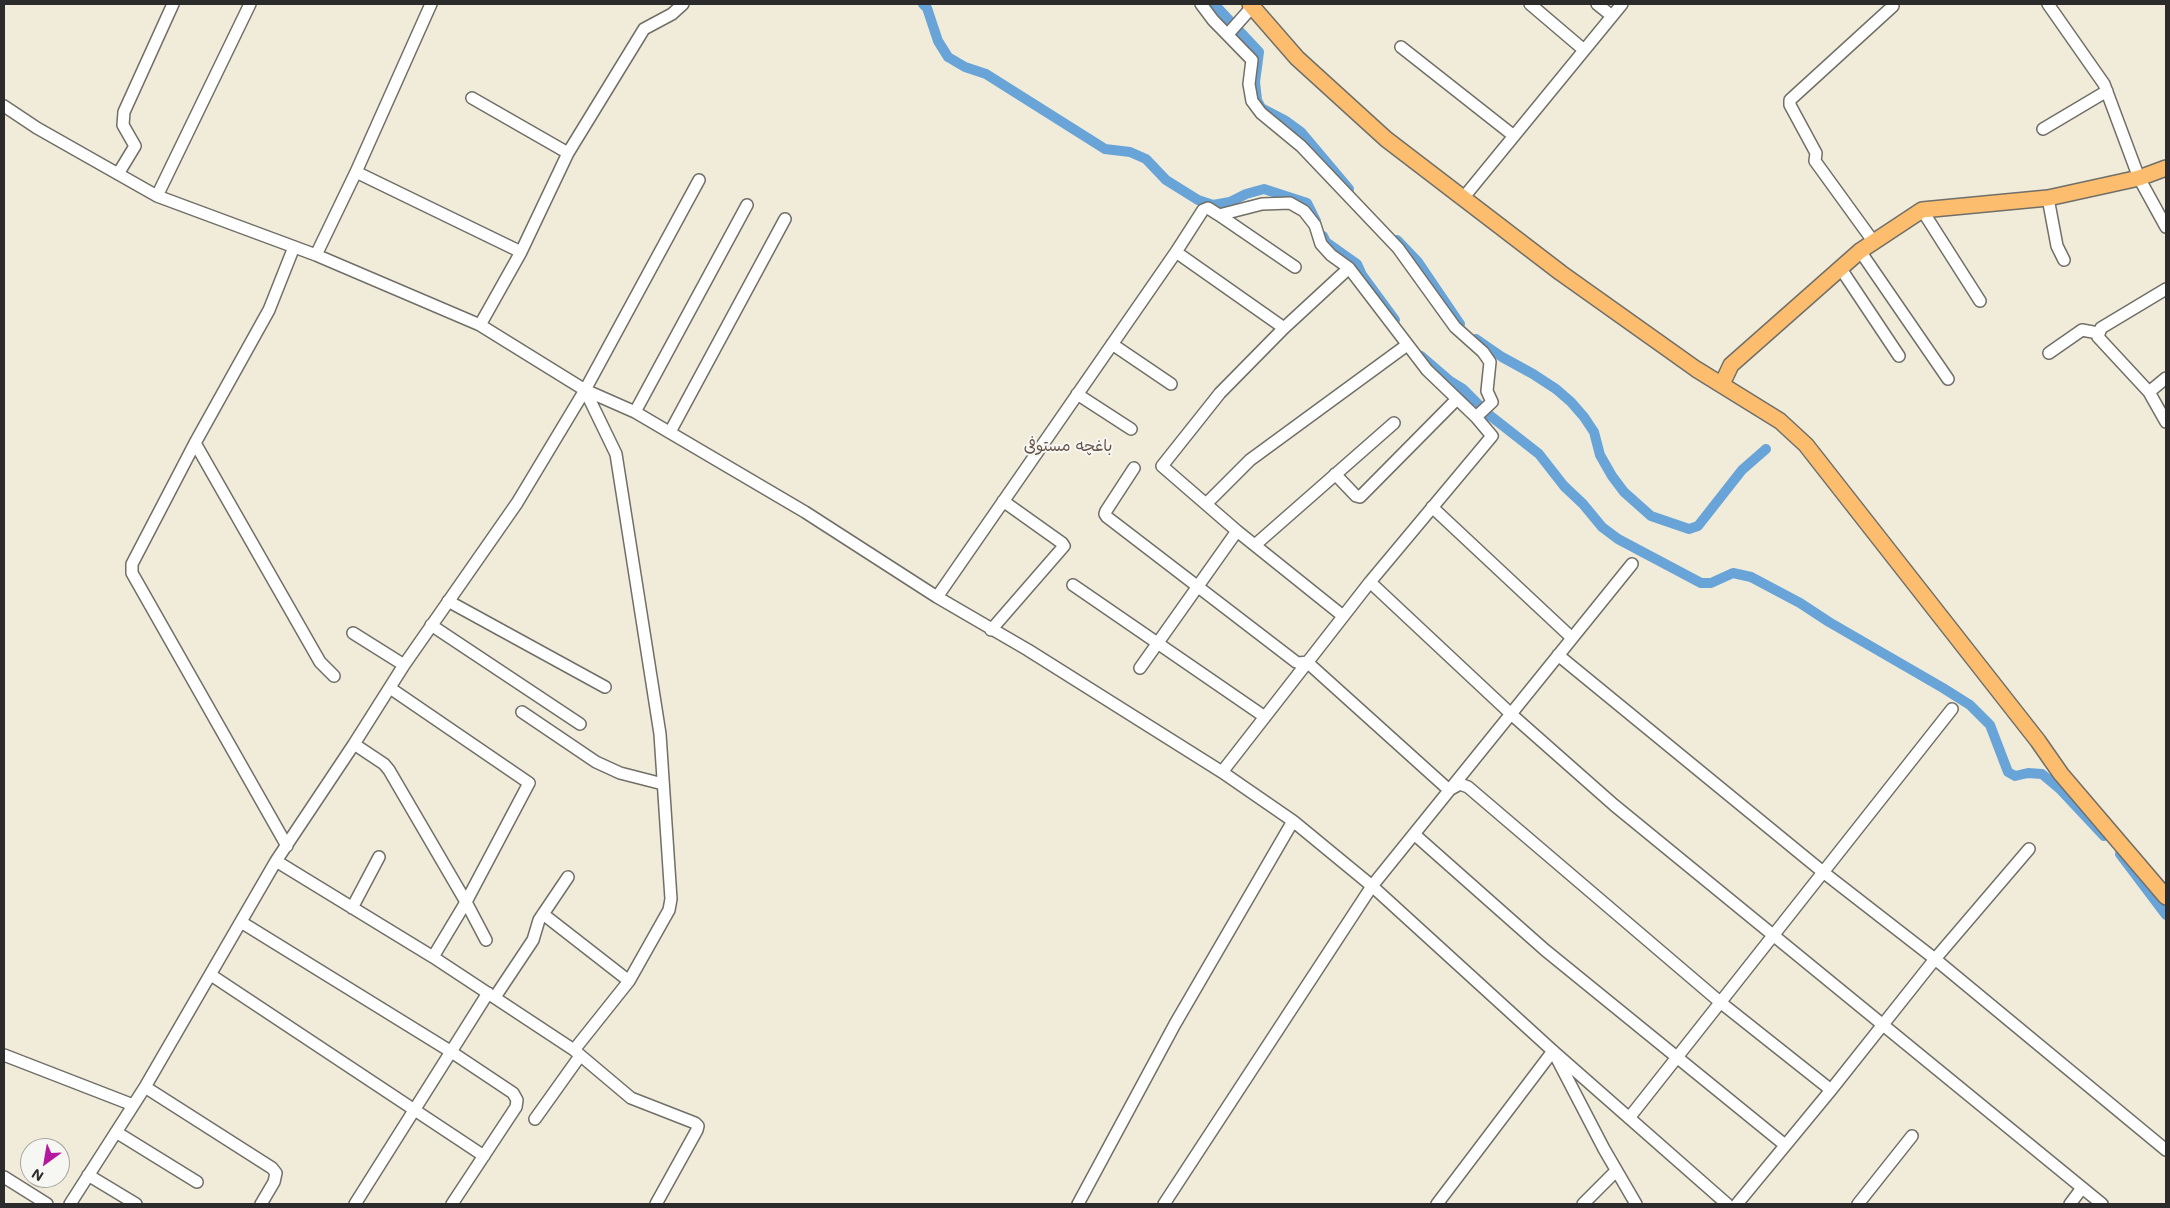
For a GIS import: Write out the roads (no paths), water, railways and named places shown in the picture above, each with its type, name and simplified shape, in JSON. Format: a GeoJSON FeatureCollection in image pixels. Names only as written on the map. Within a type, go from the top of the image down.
{"type":"FeatureCollection","features":[{"type":"Feature","properties":{"kind":"main road"},"geometry":{"type":"LineString","coordinates":[[1251,5],[1297,58],[1379,132],[1561,274],[1696,369],[1780,421],[1806,445],[2038,741],[2061,774],[2166,897]]}},
{"type":"Feature","properties":{"kind":"main road"},"geometry":{"type":"LineString","coordinates":[[1722,384],[1730,365],[1860,251],[1922,210],[2048,198],[2139,178],[2166,168]]}},
{"type":"Feature","properties":{"kind":"street"},"geometry":{"type":"LineString","coordinates":[[118,174],[135,146],[123,125],[124,112],[173,4]]}},
{"type":"Feature","properties":{"kind":"street"},"geometry":{"type":"LineString","coordinates":[[156,196],[250,4]]}},
{"type":"Feature","properties":{"kind":"street"},"geometry":{"type":"LineString","coordinates":[[316,255],[356,172],[431,4]]}},
{"type":"Feature","properties":{"kind":"street"},"geometry":{"type":"LineString","coordinates":[[480,325],[521,252],[568,153],[644,29],[672,14],[683,4]]}},
{"type":"Feature","properties":{"kind":"street"},"geometry":{"type":"LineString","coordinates":[[1201,4],[1252,60],[1249,84],[1252,101],[1261,113],[1300,146],[1398,248],[1455,327],[1483,352],[1490,362],[1487,391],[1492,402],[1476,417]]}},
{"type":"Feature","properties":{"kind":"street"},"geometry":{"type":"LineString","coordinates":[[1530,4],[1584,50]]}},
{"type":"Feature","properties":{"kind":"street"},"geometry":{"type":"LineString","coordinates":[[1597,4],[1612,16]]}},
{"type":"Feature","properties":{"kind":"street"},"geometry":{"type":"LineString","coordinates":[[1464,197],[1622,4]]}},
{"type":"Feature","properties":{"kind":"street"},"geometry":{"type":"LineString","coordinates":[[2048,4],[2107,91],[2139,178],[2166,227]]}},
{"type":"Feature","properties":{"kind":"street"},"geometry":{"type":"LineString","coordinates":[[1228,34],[1251,5]]}},
{"type":"Feature","properties":{"kind":"street"},"geometry":{"type":"LineString","coordinates":[[1873,241],[1815,161],[1816,153],[1790,105],[1790,100],[1893,6]]}},
{"type":"Feature","properties":{"kind":"street"},"geometry":{"type":"LineString","coordinates":[[1401,47],[1514,136]]}},
{"type":"Feature","properties":{"kind":"street"},"geometry":{"type":"LineString","coordinates":[[2043,129],[2107,91]]}},
{"type":"Feature","properties":{"kind":"street"},"geometry":{"type":"LineString","coordinates":[[472,98],[568,153]]}},
{"type":"Feature","properties":{"kind":"street"},"geometry":{"type":"LineString","coordinates":[[4,106],[38,128],[156,196],[316,255],[480,325],[585,390],[635,412],[805,512],[991,630],[1028,650],[1222,772],[1293,821],[1372,886],[1727,1204]]}},
{"type":"Feature","properties":{"kind":"street"},"geometry":{"type":"LineString","coordinates":[[356,172],[521,252]]}},
{"type":"Feature","properties":{"kind":"street"},"geometry":{"type":"LineString","coordinates":[[70,1204],[145,1087],[276,861],[288,846],[404,665],[517,503],[585,390],[699,180]]}},
{"type":"Feature","properties":{"kind":"street"},"geometry":{"type":"LineString","coordinates":[[2048,198],[2057,246],[2064,260]]}},
{"type":"Feature","properties":{"kind":"street"},"geometry":{"type":"LineString","coordinates":[[1219,216],[1262,204],[1290,203],[1304,212],[1315,225],[1321,244],[1331,255],[1350,268],[1427,370],[1476,417],[1492,436],[1370,582],[1222,772]]}},
{"type":"Feature","properties":{"kind":"street"},"geometry":{"type":"LineString","coordinates":[[635,412],[747,205]]}},
{"type":"Feature","properties":{"kind":"street"},"geometry":{"type":"LineString","coordinates":[[937,596],[1176,252],[1205,207],[1295,268]]}},
{"type":"Feature","properties":{"kind":"street"},"geometry":{"type":"LineString","coordinates":[[1922,210],[1980,301]]}},
{"type":"Feature","properties":{"kind":"street"},"geometry":{"type":"LineString","coordinates":[[670,432],[785,220]]}},
{"type":"Feature","properties":{"kind":"street"},"geometry":{"type":"LineString","coordinates":[[288,846],[132,573],[132,564],[195,443],[268,310],[294,247]]}},
{"type":"Feature","properties":{"kind":"street"},"geometry":{"type":"LineString","coordinates":[[1860,251],[1948,379]]}},
{"type":"Feature","properties":{"kind":"street"},"geometry":{"type":"LineString","coordinates":[[1176,252],[1284,328]]}},
{"type":"Feature","properties":{"kind":"street"},"geometry":{"type":"LineString","coordinates":[[1343,616],[1237,531],[1162,466],[1220,393],[1284,328],[1350,268]]}},
{"type":"Feature","properties":{"kind":"street"},"geometry":{"type":"LineString","coordinates":[[1841,269],[1899,356]]}},
{"type":"Feature","properties":{"kind":"street"},"geometry":{"type":"LineString","coordinates":[[2166,289],[2101,328],[2098,333],[2101,341],[2149,392],[2166,422]]}},
{"type":"Feature","properties":{"kind":"street"},"geometry":{"type":"LineString","coordinates":[[2049,353],[2082,330],[2098,333]]}},
{"type":"Feature","properties":{"kind":"street"},"geometry":{"type":"LineString","coordinates":[[1112,344],[1170,384]]}},
{"type":"Feature","properties":{"kind":"street"},"geometry":{"type":"LineString","coordinates":[[1206,504],[1250,460],[1407,345]]}},
{"type":"Feature","properties":{"kind":"street"},"geometry":{"type":"LineString","coordinates":[[2149,392],[2166,378]]}},
{"type":"Feature","properties":{"kind":"street"},"geometry":{"type":"LineString","coordinates":[[535,1119],[577,1053],[629,981],[669,910],[671,899],[660,734],[616,454],[585,390]]}},
{"type":"Feature","properties":{"kind":"street"},"geometry":{"type":"LineString","coordinates":[[1077,394],[1130,429]]}},
{"type":"Feature","properties":{"kind":"street"},"geometry":{"type":"LineString","coordinates":[[1336,474],[1356,496],[1360,497],[1457,399]]}},
{"type":"Feature","properties":{"kind":"street"},"geometry":{"type":"LineString","coordinates":[[1255,545],[1394,423]]}},
{"type":"Feature","properties":{"kind":"street"},"geometry":{"type":"LineString","coordinates":[[195,443],[320,662],[334,676]]}},
{"type":"Feature","properties":{"kind":"street"},"geometry":{"type":"LineString","coordinates":[[1134,468],[1105,514],[1296,662],[1307,662],[1450,790]]}},
{"type":"Feature","properties":{"kind":"street"},"geometry":{"type":"LineString","coordinates":[[991,630],[1064,546],[1003,501]]}},
{"type":"Feature","properties":{"kind":"street"},"geometry":{"type":"LineString","coordinates":[[1432,506],[1572,638]]}},
{"type":"Feature","properties":{"kind":"street"},"geometry":{"type":"LineString","coordinates":[[1140,668],[1237,531]]}},
{"type":"Feature","properties":{"kind":"street"},"geometry":{"type":"LineString","coordinates":[[1164,1204],[1372,886],[1632,564]]}},
{"type":"Feature","properties":{"kind":"street"},"geometry":{"type":"LineString","coordinates":[[1370,582],[1510,714],[1614,805],[2102,1204]]}},
{"type":"Feature","properties":{"kind":"street"},"geometry":{"type":"LineString","coordinates":[[1073,585],[1265,717]]}},
{"type":"Feature","properties":{"kind":"street"},"geometry":{"type":"LineString","coordinates":[[448,601],[605,687]]}},
{"type":"Feature","properties":{"kind":"street"},"geometry":{"type":"LineString","coordinates":[[431,625],[580,724]]}},
{"type":"Feature","properties":{"kind":"street"},"geometry":{"type":"LineString","coordinates":[[353,634],[404,665]]}},
{"type":"Feature","properties":{"kind":"street"},"geometry":{"type":"LineString","coordinates":[[1558,655],[1823,872],[1934,959],[2166,1150]]}},
{"type":"Feature","properties":{"kind":"street"},"geometry":{"type":"LineString","coordinates":[[390,688],[529,783],[466,902],[433,957]]}},
{"type":"Feature","properties":{"kind":"street"},"geometry":{"type":"LineString","coordinates":[[1629,1118],[1952,709]]}},
{"type":"Feature","properties":{"kind":"street"},"geometry":{"type":"LineString","coordinates":[[522,712],[596,762],[620,772],[663,784]]}},
{"type":"Feature","properties":{"kind":"street"},"geometry":{"type":"LineString","coordinates":[[354,744],[384,764],[389,770],[486,940]]}},
{"type":"Feature","properties":{"kind":"street"},"geometry":{"type":"LineString","coordinates":[[1450,790],[1460,784],[1468,787],[1720,1002],[1831,1090]]}},
{"type":"Feature","properties":{"kind":"street"},"geometry":{"type":"LineString","coordinates":[[1078,1204],[1175,1024],[1293,821]]}},
{"type":"Feature","properties":{"kind":"street"},"geometry":{"type":"LineString","coordinates":[[1414,834],[1545,950],[1785,1145]]}},
{"type":"Feature","properties":{"kind":"street"},"geometry":{"type":"LineString","coordinates":[[1736,1204],[1831,1090],[1934,959],[2029,849]]}},
{"type":"Feature","properties":{"kind":"street"},"geometry":{"type":"LineString","coordinates":[[352,908],[379,857]]}},
{"type":"Feature","properties":{"kind":"street"},"geometry":{"type":"LineString","coordinates":[[276,861],[433,957],[491,995],[577,1053],[631,1098],[695,1123],[698,1126],[656,1204]]}},
{"type":"Feature","properties":{"kind":"street"},"geometry":{"type":"LineString","coordinates":[[355,1204],[450,1051],[533,940],[535,930],[543,914],[568,877]]}},
{"type":"Feature","properties":{"kind":"street"},"geometry":{"type":"LineString","coordinates":[[543,914],[629,981]]}},
{"type":"Feature","properties":{"kind":"street"},"geometry":{"type":"LineString","coordinates":[[241,922],[450,1051],[513,1093],[517,1100],[516,1107],[452,1204]]}},
{"type":"Feature","properties":{"kind":"street"},"geometry":{"type":"LineString","coordinates":[[211,975],[484,1156]]}},
{"type":"Feature","properties":{"kind":"street"},"geometry":{"type":"LineString","coordinates":[[1554,1051],[1616,1171],[1636,1204]]}},
{"type":"Feature","properties":{"kind":"street"},"geometry":{"type":"LineString","coordinates":[[1437,1204],[1554,1051]]}},
{"type":"Feature","properties":{"kind":"street"},"geometry":{"type":"LineString","coordinates":[[4,1055],[133,1105]]}},
{"type":"Feature","properties":{"kind":"street"},"geometry":{"type":"LineString","coordinates":[[145,1087],[272,1168],[276,1173],[274,1182],[261,1204]]}},
{"type":"Feature","properties":{"kind":"street"},"geometry":{"type":"LineString","coordinates":[[116,1132],[197,1182]]}},
{"type":"Feature","properties":{"kind":"street"},"geometry":{"type":"LineString","coordinates":[[1858,1204],[1912,1136]]}},
{"type":"Feature","properties":{"kind":"street"},"geometry":{"type":"LineString","coordinates":[[1583,1204],[1616,1171]]}},
{"type":"Feature","properties":{"kind":"street"},"geometry":{"type":"LineString","coordinates":[[88,1175],[136,1204]]}},
{"type":"Feature","properties":{"kind":"street"},"geometry":{"type":"LineString","coordinates":[[4,1177],[47,1204]]}},
{"type":"Feature","properties":{"kind":"street"},"geometry":{"type":"LineString","coordinates":[[2070,1204],[2082,1188]]}},
{"type":"Feature","properties":{"kind":"waterway"},"geometry":{"type":"LineString","coordinates":[[923,4],[927,8],[938,41],[948,57],[965,67],[986,74],[1105,149],[1130,152],[1146,159],[1166,180],[1198,200],[1213,205],[1230,202],[1246,194],[1264,189],[1307,203],[1316,221]]}},
{"type":"Feature","properties":{"kind":"waterway"},"geometry":{"type":"LineString","coordinates":[[1214,4],[1259,52],[1255,82],[1257,100],[1261,108],[1286,121],[1301,132],[1349,189]]}},
{"type":"Feature","properties":{"kind":"waterway"},"geometry":{"type":"LineString","coordinates":[[1323,236],[1326,242],[1357,264],[1362,275],[1395,320]]}},
{"type":"Feature","properties":{"kind":"waterway"},"geometry":{"type":"LineString","coordinates":[[1397,240],[1418,262],[1460,324]]}},
{"type":"Feature","properties":{"kind":"waterway"},"geometry":{"type":"LineString","coordinates":[[1476,339],[1556,389],[1571,402],[1594,432],[1600,455],[1612,476],[1624,492],[1651,516],[1689,529],[1698,526],[1742,470],[1766,449]]}},
{"type":"Feature","properties":{"kind":"waterway"},"geometry":{"type":"LineString","coordinates":[[1421,356],[1450,381],[1463,389],[1488,414],[1539,454],[1564,486],[1583,504],[1602,527],[1618,539],[1701,583],[1711,583],[1733,573],[1751,577],[1800,603],[1829,622],[1943,688],[1970,705],[1990,725],[2008,772],[2015,776],[2028,773],[2042,774],[2061,790],[2104,836]]}},
{"type":"Feature","properties":{"kind":"waterway"},"geometry":{"type":"LineString","coordinates":[[2120,854],[2166,915]]}},
{"type":"Feature","properties":{"kind":"district","name":"باغچه مستوفی"},"geometry":{"type":"Point","coordinates":[1068,446]}}]}
